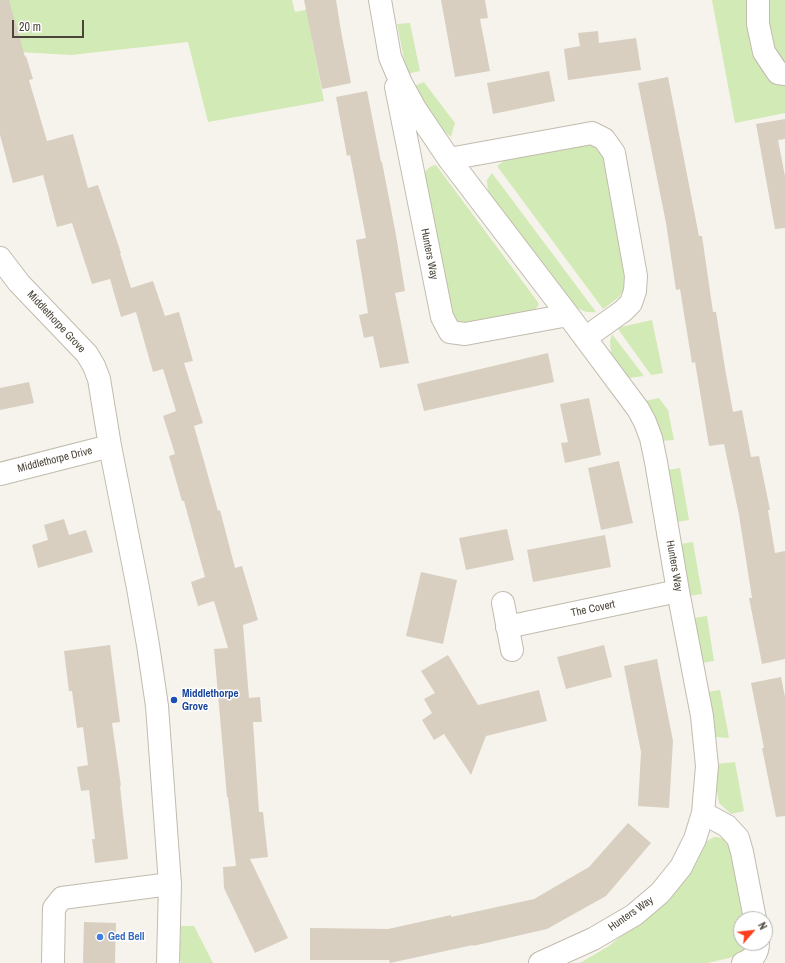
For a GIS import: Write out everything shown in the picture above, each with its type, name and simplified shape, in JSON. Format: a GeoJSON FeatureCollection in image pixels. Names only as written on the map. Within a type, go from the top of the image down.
{"type":"FeatureCollection","features":[{"type":"Feature","properties":{"kind":"street","name":"Hunters Way"},"geometry":{"type":"LineString","coordinates":[[380,0],[442,317],[450,332],[464,334],[568,315]]}},
{"type":"Feature","properties":{"kind":"street"},"geometry":{"type":"LineString","coordinates":[[758,0],[758,24],[764,52],[778,73],[785,74]]}},
{"type":"Feature","properties":{"kind":"street","name":"Hunters Way"},"geometry":{"type":"LineString","coordinates":[[390,56],[401,83],[416,110],[449,159],[638,408],[645,422],[651,438],[656,462],[678,591],[702,716],[707,766],[703,814],[695,839],[680,867],[660,893],[634,914],[593,940],[540,963]]}},
{"type":"Feature","properties":{"kind":"street"},"geometry":{"type":"LineString","coordinates":[[449,159],[592,133],[604,139],[614,153],[636,276],[635,291],[631,303],[623,311],[585,338]]}},
{"type":"Feature","properties":{"kind":"street","name":"Middlethorpe Grove"},"geometry":{"type":"LineString","coordinates":[[0,258],[19,283],[87,354],[94,366],[98,380],[138,588],[155,691],[170,884],[168,963]]}},
{"type":"Feature","properties":{"kind":"street","name":"Middlethorpe Drive"},"geometry":{"type":"LineString","coordinates":[[0,474],[110,446]]}},
{"type":"Feature","properties":{"kind":"street","name":"The Covert"},"geometry":{"type":"LineString","coordinates":[[507,627],[678,591]]}},
{"type":"Feature","properties":{"kind":"street"},"geometry":{"type":"LineString","coordinates":[[503,603],[512,650]]}},
{"type":"Feature","properties":{"kind":"street"},"geometry":{"type":"LineString","coordinates":[[703,814],[727,826],[738,838],[753,911]]}},
{"type":"Feature","properties":{"kind":"street"},"geometry":{"type":"LineString","coordinates":[[53,963],[54,908],[62,898],[170,884]]}},
{"type":"Feature","properties":{"kind":"street"},"geometry":{"type":"LineString","coordinates":[[743,963],[751,960],[757,951]]}},
{"type":"Feature","properties":{"kind":"green space"},"geometry":{"type":"Polygon","coordinates":[[[8,0],[292,0],[295,12],[315,8],[312,40],[324,101],[208,122],[188,42],[71,55],[19,52],[8,0]]]}},
{"type":"Feature","properties":{"kind":"green space"},"geometry":{"type":"Polygon","coordinates":[[[712,0],[785,0],[785,113],[735,123],[712,0]]]}},
{"type":"Feature","properties":{"kind":"green space"},"geometry":{"type":"Polygon","coordinates":[[[410,23],[420,71],[407,74],[397,24],[410,23]]]}},
{"type":"Feature","properties":{"kind":"green space"},"geometry":{"type":"Polygon","coordinates":[[[424,82],[455,123],[451,137],[435,120],[414,86],[424,82]]]}},
{"type":"Feature","properties":{"kind":"green space"},"geometry":{"type":"Polygon","coordinates":[[[586,140],[607,154],[627,270],[626,287],[619,297],[603,309],[497,166],[508,158],[586,140]]]}},
{"type":"Feature","properties":{"kind":"green space"},"geometry":{"type":"Polygon","coordinates":[[[436,165],[537,301],[539,304],[536,309],[530,312],[459,324],[453,320],[423,175],[428,168],[436,165]]]}},
{"type":"Feature","properties":{"kind":"green space"},"geometry":{"type":"Polygon","coordinates":[[[492,173],[596,312],[583,311],[567,298],[488,193],[487,180],[492,173]]]}},
{"type":"Feature","properties":{"kind":"green space"},"geometry":{"type":"Polygon","coordinates":[[[652,320],[663,373],[651,375],[618,329],[652,320]]]}},
{"type":"Feature","properties":{"kind":"green space"},"geometry":{"type":"Polygon","coordinates":[[[612,334],[644,376],[629,378],[611,354],[610,341],[612,334]]]}},
{"type":"Feature","properties":{"kind":"green space"},"geometry":{"type":"Polygon","coordinates":[[[659,398],[668,410],[674,440],[661,441],[653,413],[645,401],[659,398]]]}},
{"type":"Feature","properties":{"kind":"green space"},"geometry":{"type":"Polygon","coordinates":[[[680,468],[689,520],[676,522],[667,470],[680,468]]]}},
{"type":"Feature","properties":{"kind":"green space"},"geometry":{"type":"Polygon","coordinates":[[[693,542],[702,594],[689,596],[680,544],[693,542]]]}},
{"type":"Feature","properties":{"kind":"green space"},"geometry":{"type":"Polygon","coordinates":[[[707,616],[714,661],[702,663],[694,618],[707,616]]]}},
{"type":"Feature","properties":{"kind":"green space"},"geometry":{"type":"Polygon","coordinates":[[[720,690],[729,738],[716,737],[707,692],[720,690]]]}},
{"type":"Feature","properties":{"kind":"green space"},"geometry":{"type":"Polygon","coordinates":[[[735,762],[744,811],[731,814],[719,803],[716,786],[717,764],[735,762]]]}},
{"type":"Feature","properties":{"kind":"green space"},"geometry":{"type":"Polygon","coordinates":[[[714,837],[719,837],[728,841],[732,845],[747,911],[733,911],[733,951],[745,951],[741,955],[708,963],[580,963],[609,946],[638,922],[702,844],[714,837]]]}},
{"type":"Feature","properties":{"kind":"green space"},"geometry":{"type":"Polygon","coordinates":[[[181,926],[194,926],[213,963],[181,963],[179,957],[181,926]]]}},
{"type":"Feature","properties":{"kind":"building"},"geometry":{"type":"Polygon","coordinates":[[[0,0],[9,0],[25,57],[26,56],[33,79],[29,80],[47,141],[73,134],[88,188],[98,185],[131,288],[153,281],[165,316],[179,312],[193,361],[184,363],[203,423],[194,426],[218,511],[220,510],[235,568],[242,566],[258,620],[243,625],[249,698],[260,697],[262,722],[253,722],[259,812],[263,812],[268,857],[250,859],[288,938],[255,953],[224,888],[223,867],[236,866],[227,797],[214,649],[228,648],[214,601],[198,606],[191,582],[205,577],[184,501],[182,501],[169,456],[175,454],[163,416],[176,411],[163,369],[153,372],[136,312],[121,317],[110,279],[92,284],[72,223],[57,227],[43,175],[13,183],[0,135],[0,0]]]}},
{"type":"Feature","properties":{"kind":"building"},"geometry":{"type":"Polygon","coordinates":[[[304,0],[336,0],[351,83],[322,89],[304,0]]]}},
{"type":"Feature","properties":{"kind":"building"},"geometry":{"type":"Polygon","coordinates":[[[441,0],[485,0],[488,18],[480,19],[490,71],[455,77],[441,0]]]}},
{"type":"Feature","properties":{"kind":"building"},"geometry":{"type":"Polygon","coordinates":[[[598,31],[599,43],[636,38],[641,70],[568,80],[564,49],[580,46],[578,33],[598,31]]]}},
{"type":"Feature","properties":{"kind":"building"},"geometry":{"type":"Polygon","coordinates":[[[549,71],[555,101],[493,114],[487,83],[549,71]]]}},
{"type":"Feature","properties":{"kind":"building"},"geometry":{"type":"Polygon","coordinates":[[[668,77],[699,236],[702,236],[713,312],[716,312],[733,412],[742,410],[751,457],[759,456],[770,510],[768,510],[775,553],[785,551],[785,659],[762,664],[749,598],[752,598],[739,515],[724,444],[709,446],[695,362],[692,363],[680,289],[676,290],[666,223],[638,83],[668,77]]]}},
{"type":"Feature","properties":{"kind":"building"},"geometry":{"type":"Polygon","coordinates":[[[367,91],[396,235],[405,291],[395,293],[409,363],[380,368],[373,336],[364,338],[359,315],[368,313],[356,240],[366,238],[350,155],[347,156],[336,97],[367,91]]]}},
{"type":"Feature","properties":{"kind":"building"},"geometry":{"type":"Polygon","coordinates":[[[785,119],[785,139],[778,140],[785,176],[785,228],[775,229],[756,124],[785,119]]]}},
{"type":"Feature","properties":{"kind":"building"},"geometry":{"type":"Polygon","coordinates":[[[548,353],[554,382],[424,411],[417,384],[548,353]]]}},
{"type":"Feature","properties":{"kind":"building"},"geometry":{"type":"Polygon","coordinates":[[[29,382],[34,403],[0,410],[0,388],[29,382]]]}},
{"type":"Feature","properties":{"kind":"building"},"geometry":{"type":"Polygon","coordinates":[[[589,398],[601,455],[565,463],[561,443],[568,442],[560,404],[589,398]]]}},
{"type":"Feature","properties":{"kind":"building"},"geometry":{"type":"Polygon","coordinates":[[[619,461],[633,523],[601,530],[588,468],[619,461]]]}},
{"type":"Feature","properties":{"kind":"building"},"geometry":{"type":"Polygon","coordinates":[[[64,519],[69,535],[86,530],[93,552],[38,568],[32,545],[48,540],[44,525],[64,519]]]}},
{"type":"Feature","properties":{"kind":"building"},"geometry":{"type":"Polygon","coordinates":[[[507,529],[514,560],[466,570],[459,538],[507,529]]]}},
{"type":"Feature","properties":{"kind":"building"},"geometry":{"type":"Polygon","coordinates":[[[605,535],[611,567],[533,582],[527,550],[605,535]]]}},
{"type":"Feature","properties":{"kind":"building"},"geometry":{"type":"Polygon","coordinates":[[[421,572],[457,580],[443,644],[406,636],[421,572]]]}},
{"type":"Feature","properties":{"kind":"building"},"geometry":{"type":"Polygon","coordinates":[[[110,645],[120,722],[112,723],[121,786],[128,859],[95,863],[92,839],[95,839],[89,790],[81,791],[77,767],[88,765],[83,727],[77,728],[72,691],[69,691],[64,651],[110,645]]]}},
{"type":"Feature","properties":{"kind":"building"},"geometry":{"type":"Polygon","coordinates":[[[604,645],[612,677],[566,689],[557,657],[604,645]]]}},
{"type":"Feature","properties":{"kind":"building"},"geometry":{"type":"Polygon","coordinates":[[[448,655],[478,705],[539,690],[547,721],[486,736],[471,775],[444,734],[434,740],[422,720],[432,713],[424,699],[435,693],[421,671],[448,655]]]}},
{"type":"Feature","properties":{"kind":"building"},"geometry":{"type":"Polygon","coordinates":[[[657,659],[673,741],[669,808],[638,806],[641,752],[624,666],[657,659]]]}},
{"type":"Feature","properties":{"kind":"building"},"geometry":{"type":"Polygon","coordinates":[[[781,677],[785,697],[785,816],[776,817],[751,683],[781,677]]]}},
{"type":"Feature","properties":{"kind":"building"},"geometry":{"type":"Polygon","coordinates":[[[628,823],[651,843],[606,896],[547,929],[390,963],[389,960],[310,960],[310,928],[388,929],[534,899],[589,867],[628,823]]]}},
{"type":"Feature","properties":{"kind":"building"},"geometry":{"type":"Polygon","coordinates":[[[84,922],[116,923],[115,963],[83,963],[84,922]]]}},
{"type":"Feature","properties":{"kind":"place","name":"Middlethorpe Grove"},"geometry":{"type":"Point","coordinates":[174,700]}},
{"type":"Feature","properties":{"kind":"place","name":"Ged Bell"},"geometry":{"type":"Point","coordinates":[100,937]}}]}
